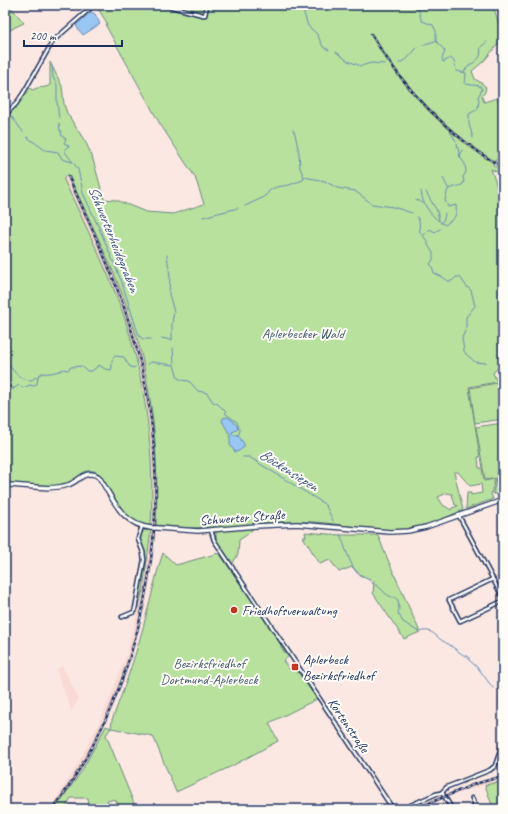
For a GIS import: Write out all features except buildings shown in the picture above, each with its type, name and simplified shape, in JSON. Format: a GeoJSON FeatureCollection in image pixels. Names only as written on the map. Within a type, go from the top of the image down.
{"type":"FeatureCollection","features":[{"type":"Feature","properties":{"kind":"street"},"geometry":{"type":"LineString","coordinates":[[5,115],[20,98],[53,42],[94,5]]}},
{"type":"Feature","properties":{"kind":"street"},"geometry":{"type":"LineString","coordinates":[[164,5],[205,15],[207,5]]}},
{"type":"Feature","properties":{"kind":"street","name":"Schwerter Straße"},"geometry":{"type":"LineString","coordinates":[[5,485],[58,487],[70,484],[86,474],[93,474],[99,477],[123,515],[132,522],[151,528],[188,531],[297,524],[398,532],[417,530],[503,500]]}},
{"type":"Feature","properties":{"kind":"street"},"geometry":{"type":"LineString","coordinates":[[458,516],[493,580],[503,599],[460,621],[449,600],[493,580]]}},
{"type":"Feature","properties":{"kind":"street"},"geometry":{"type":"LineString","coordinates":[[122,617],[134,612],[135,609],[144,560],[143,552],[138,539],[142,526]]}},
{"type":"Feature","properties":{"kind":"street","name":"Kortenstraße"},"geometry":{"type":"LineString","coordinates":[[211,530],[214,540],[393,809]]}},
{"type":"Feature","properties":{"kind":"street"},"geometry":{"type":"LineString","coordinates":[[402,809],[441,793],[447,787],[493,768],[503,743]]}},
{"type":"Feature","properties":{"kind":"street"},"geometry":{"type":"LineString","coordinates":[[441,793],[452,809]]}},
{"type":"Feature","properties":{"kind":"street"},"geometry":{"type":"LineString","coordinates":[[470,809],[475,805],[472,798]]}},
{"type":"Feature","properties":{"kind":"shaded area"},"geometry":{"type":"Polygon","coordinates":[[[68,175],[114,273],[137,338],[144,366],[154,428],[157,468],[157,506],[156,531],[146,604],[128,669],[114,705],[81,771],[55,809],[49,809],[71,776],[101,720],[125,659],[143,590],[149,550],[152,512],[150,437],[148,418],[137,363],[124,316],[112,284],[64,180],[64,177],[68,175]]]}},
{"type":"Feature","properties":{"kind":"shaded area"},"geometry":{"type":"Polygon","coordinates":[[[62,666],[79,699],[72,711],[56,670],[62,666]]]}},
{"type":"Feature","properties":{"kind":"shaded area"},"geometry":{"type":"Polygon","coordinates":[[[503,774],[503,779],[447,797],[446,794],[503,774]]]}},
{"type":"Feature","properties":{"kind":"shaded area"},"geometry":{"type":"Polygon","coordinates":[[[441,796],[444,799],[422,809],[411,809],[441,796]]]}},
{"type":"Feature","properties":{"kind":"green space"},"geometry":{"type":"Polygon","coordinates":[[[5,5],[9,5],[24,23],[5,34],[5,5]]]}},
{"type":"Feature","properties":{"kind":"green space","name":"Aplerbecker Wald"},"geometry":{"type":"Polygon","coordinates":[[[99,5],[493,5],[503,38],[484,61],[472,71],[475,79],[486,87],[482,96],[484,102],[497,98],[503,114],[503,164],[495,159],[493,165],[503,171],[503,175],[491,169],[501,198],[503,210],[503,362],[493,373],[497,382],[469,387],[480,457],[478,457],[479,468],[482,468],[484,481],[495,479],[491,494],[493,499],[466,509],[467,493],[471,493],[471,495],[482,493],[481,484],[470,486],[458,472],[454,472],[463,510],[435,523],[423,527],[404,530],[378,530],[314,522],[255,524],[249,533],[239,540],[238,554],[232,565],[216,540],[216,527],[188,528],[156,525],[156,455],[148,384],[143,361],[123,296],[69,175],[64,177],[64,180],[118,299],[132,342],[138,367],[150,446],[152,472],[151,525],[142,524],[128,517],[118,506],[101,476],[94,471],[86,471],[67,484],[61,485],[46,486],[5,484],[5,116],[29,88],[33,90],[50,85],[50,62],[62,86],[64,104],[67,113],[86,143],[92,156],[104,199],[116,200],[146,212],[173,214],[204,204],[195,177],[160,124],[106,26],[107,23],[97,7],[99,5]],[[447,493],[438,497],[443,505],[451,510],[452,508],[458,506],[455,505],[452,494],[447,493]]]}},
{"type":"Feature","properties":{"kind":"green space"},"geometry":{"type":"Polygon","coordinates":[[[497,383],[503,419],[475,423],[470,388],[497,383]]]}},
{"type":"Feature","properties":{"kind":"green space"},"geometry":{"type":"Polygon","coordinates":[[[503,423],[503,477],[485,480],[476,427],[503,423]]]}},
{"type":"Feature","properties":{"kind":"green space"},"geometry":{"type":"Polygon","coordinates":[[[503,478],[503,494],[498,497],[497,494],[493,493],[496,479],[503,478]]]}},
{"type":"Feature","properties":{"kind":"green space"},"geometry":{"type":"Polygon","coordinates":[[[151,530],[143,590],[136,613],[145,556],[141,535],[143,531],[151,530]]]}},
{"type":"Feature","properties":{"kind":"green space"},"geometry":{"type":"Polygon","coordinates":[[[305,532],[339,535],[378,535],[420,632],[404,639],[373,593],[374,581],[361,575],[352,567],[339,572],[330,560],[320,564],[303,537],[306,537],[305,532]]]}},
{"type":"Feature","properties":{"kind":"green space","name":"Bezirksfriedhof Dortmund-Aplerbeck"},"geometry":{"type":"Polygon","coordinates":[[[163,553],[176,565],[219,553],[280,642],[281,647],[288,657],[283,661],[291,671],[295,668],[317,699],[269,723],[278,741],[232,766],[176,792],[153,736],[111,728],[112,720],[140,639],[158,567],[163,553]]]}},
{"type":"Feature","properties":{"kind":"green space"},"geometry":{"type":"Polygon","coordinates":[[[106,726],[111,728],[106,735],[135,806],[131,809],[120,809],[115,799],[107,801],[110,809],[102,809],[101,807],[96,809],[87,809],[86,807],[82,809],[55,809],[81,772],[106,726]],[[71,798],[66,806],[77,805],[78,808],[89,805],[88,798],[71,798]]]}},
{"type":"Feature","properties":{"kind":"green space"},"geometry":{"type":"Polygon","coordinates":[[[503,781],[503,809],[484,809],[484,807],[492,805],[485,785],[503,781]]]}},
{"type":"Feature","properties":{"kind":"water"},"geometry":{"type":"Polygon","coordinates":[[[91,12],[95,14],[100,24],[83,35],[76,25],[91,12]]]}},
{"type":"Feature","properties":{"kind":"water","name":"Böckensiepen"},"geometry":{"type":"Polygon","coordinates":[[[227,417],[231,419],[238,427],[237,430],[232,432],[233,435],[238,435],[244,444],[244,447],[239,451],[235,452],[230,445],[230,435],[222,421],[223,418],[227,417]]]}},
{"type":"Feature","properties":{"kind":"waterway"},"geometry":{"type":"LineString","coordinates":[[296,5],[303,10],[308,26],[317,34],[323,47],[329,50]]}},
{"type":"Feature","properties":{"kind":"waterway"},"geometry":{"type":"LineString","coordinates":[[416,5],[422,21],[433,25],[436,31],[436,41],[445,51],[442,59],[443,62],[451,58],[455,63],[456,71],[466,73],[465,84],[480,86],[482,89],[478,97],[478,109],[469,114],[469,124],[473,138]]}},
{"type":"Feature","properties":{"kind":"waterway"},"geometry":{"type":"LineString","coordinates":[[422,45],[435,41]]}},
{"type":"Feature","properties":{"kind":"waterway"},"geometry":{"type":"LineString","coordinates":[[464,72],[478,58],[481,47],[487,42]]}},
{"type":"Feature","properties":{"kind":"waterway"},"geometry":{"type":"LineString","coordinates":[[399,63],[407,59],[417,48]]}},
{"type":"Feature","properties":{"kind":"waterway"},"geometry":{"type":"LineString","coordinates":[[336,52],[348,61],[361,66],[371,63],[385,64]]}},
{"type":"Feature","properties":{"kind":"waterway","name":"Schwerterheidegraben"},"geometry":{"type":"LineString","coordinates":[[52,66],[53,77],[57,85],[59,118]]}},
{"type":"Feature","properties":{"kind":"waterway"},"geometry":{"type":"LineString","coordinates":[[12,117],[23,132]]}},
{"type":"Feature","properties":{"kind":"waterway","name":"Schwerterheidegraben"},"geometry":{"type":"LineString","coordinates":[[59,123],[60,131],[62,131],[61,135],[66,139],[64,143],[69,146],[65,149],[65,152],[78,169],[83,193],[121,280],[139,336],[143,339],[151,339]]}},
{"type":"Feature","properties":{"kind":"waterway"},"geometry":{"type":"LineString","coordinates":[[293,130],[299,153],[300,168],[304,177],[325,181],[337,188],[355,191],[372,204],[393,207],[412,213]]}},
{"type":"Feature","properties":{"kind":"waterway"},"geometry":{"type":"LineString","coordinates":[[449,130],[456,141]]}},
{"type":"Feature","properties":{"kind":"waterway"},"geometry":{"type":"LineString","coordinates":[[27,137],[45,150],[58,152],[62,159],[72,162]]}},
{"type":"Feature","properties":{"kind":"waterway"},"geometry":{"type":"LineString","coordinates":[[457,144],[460,157]]}},
{"type":"Feature","properties":{"kind":"waterway"},"geometry":{"type":"LineString","coordinates":[[421,191],[423,202],[436,219],[445,225],[453,219],[456,215],[456,205],[448,207],[445,200],[448,189],[462,185],[464,182],[463,177],[466,172],[465,164],[460,157],[462,150]]}},
{"type":"Feature","properties":{"kind":"waterway"},"geometry":{"type":"LineString","coordinates":[[245,206],[265,196],[270,190],[276,187],[289,185],[303,180],[304,177]]}},
{"type":"Feature","properties":{"kind":"waterway"},"geometry":{"type":"LineString","coordinates":[[443,178],[448,188]]}},
{"type":"Feature","properties":{"kind":"waterway"},"geometry":{"type":"LineString","coordinates":[[426,192],[437,211],[439,220]]}},
{"type":"Feature","properties":{"kind":"waterway"},"geometry":{"type":"LineString","coordinates":[[416,200],[423,203]]}},
{"type":"Feature","properties":{"kind":"waterway"},"geometry":{"type":"LineString","coordinates":[[203,217],[238,208]]}},
{"type":"Feature","properties":{"kind":"waterway"},"geometry":{"type":"LineString","coordinates":[[441,223],[444,219],[445,213]]}},
{"type":"Feature","properties":{"kind":"waterway"},"geometry":{"type":"LineString","coordinates":[[417,217],[420,232],[428,242],[428,245],[433,253],[433,260],[430,264],[434,273],[448,281],[452,281],[456,277],[460,277],[471,290],[475,306],[466,317],[466,329],[462,338],[464,351],[475,362],[486,363]]}},
{"type":"Feature","properties":{"kind":"waterway"},"geometry":{"type":"LineString","coordinates":[[424,235],[430,229],[435,232],[440,229]]}},
{"type":"Feature","properties":{"kind":"waterway"},"geometry":{"type":"LineString","coordinates":[[161,338],[172,340],[172,323],[174,312],[169,294],[170,277],[167,255]]}},
{"type":"Feature","properties":{"kind":"waterway","name":"Schwerterheidegraben"},"geometry":{"type":"LineString","coordinates":[[173,348],[174,364]]}},
{"type":"Feature","properties":{"kind":"waterway","name":"Böckensiepen"},"geometry":{"type":"LineString","coordinates":[[5,400],[9,392],[19,385],[23,388],[37,384],[38,376],[42,373],[59,371],[63,369],[68,370],[71,367],[82,366],[87,371],[92,371],[99,365],[105,369],[111,370],[112,361],[115,356],[124,357],[130,366]]}},
{"type":"Feature","properties":{"kind":"waterway","name":"Böckensiepen"},"geometry":{"type":"LineString","coordinates":[[148,364],[151,362],[174,365],[178,378],[189,381],[198,391],[207,393],[213,402],[218,404],[226,414],[237,422],[240,430],[239,434],[235,436]]}},
{"type":"Feature","properties":{"kind":"waterway"},"geometry":{"type":"LineString","coordinates":[[9,365],[21,378],[32,380],[37,377]]}},
{"type":"Feature","properties":{"kind":"waterway","name":"Böckensiepen"},"geometry":{"type":"LineString","coordinates":[[129,366],[133,368],[135,367]]}},
{"type":"Feature","properties":{"kind":"waterway"},"geometry":{"type":"LineString","coordinates":[[5,385],[14,388]]}},
{"type":"Feature","properties":{"kind":"waterway","name":"Böckensiepen"},"geometry":{"type":"LineString","coordinates":[[243,457],[249,457],[323,503],[333,521]]}},
{"type":"Feature","properties":{"kind":"waterway","name":"Böckensiepen"},"geometry":{"type":"LineString","coordinates":[[340,534],[355,570],[359,575],[370,580],[373,584]]}},
{"type":"Feature","properties":{"kind":"waterway","name":"Böckensiepen"},"geometry":{"type":"LineString","coordinates":[[375,585],[387,595],[392,597]]}},
{"type":"Feature","properties":{"kind":"waterway","name":"Böckensiepen"},"geometry":{"type":"LineString","coordinates":[[394,597],[398,600],[398,613],[403,622],[419,632],[432,632],[461,654],[469,657],[469,660],[478,668],[493,688]]}},
{"type":"Feature","properties":{"kind":"railway"},"geometry":{"type":"LineString","coordinates":[[371,34],[398,74],[429,109],[464,141],[503,168]]}},
{"type":"Feature","properties":{"kind":"railway"},"geometry":{"type":"LineString","coordinates":[[53,809],[87,756],[114,700],[134,641],[148,580],[155,518],[154,455],[147,393],[132,332],[111,272],[68,176]]}},
{"type":"Feature","properties":{"kind":"railway"},"geometry":{"type":"LineString","coordinates":[[415,809],[475,784],[503,776]]}},
{"type":"Feature","properties":{"kind":"place","name":"Friedhofsverwaltung"},"geometry":{"type":"Point","coordinates":[234,610]}},
{"type":"Feature","properties":{"kind":"place","name":"Aplerbeck Bezirksfriedhof"},"geometry":{"type":"Point","coordinates":[295,667]}}]}
